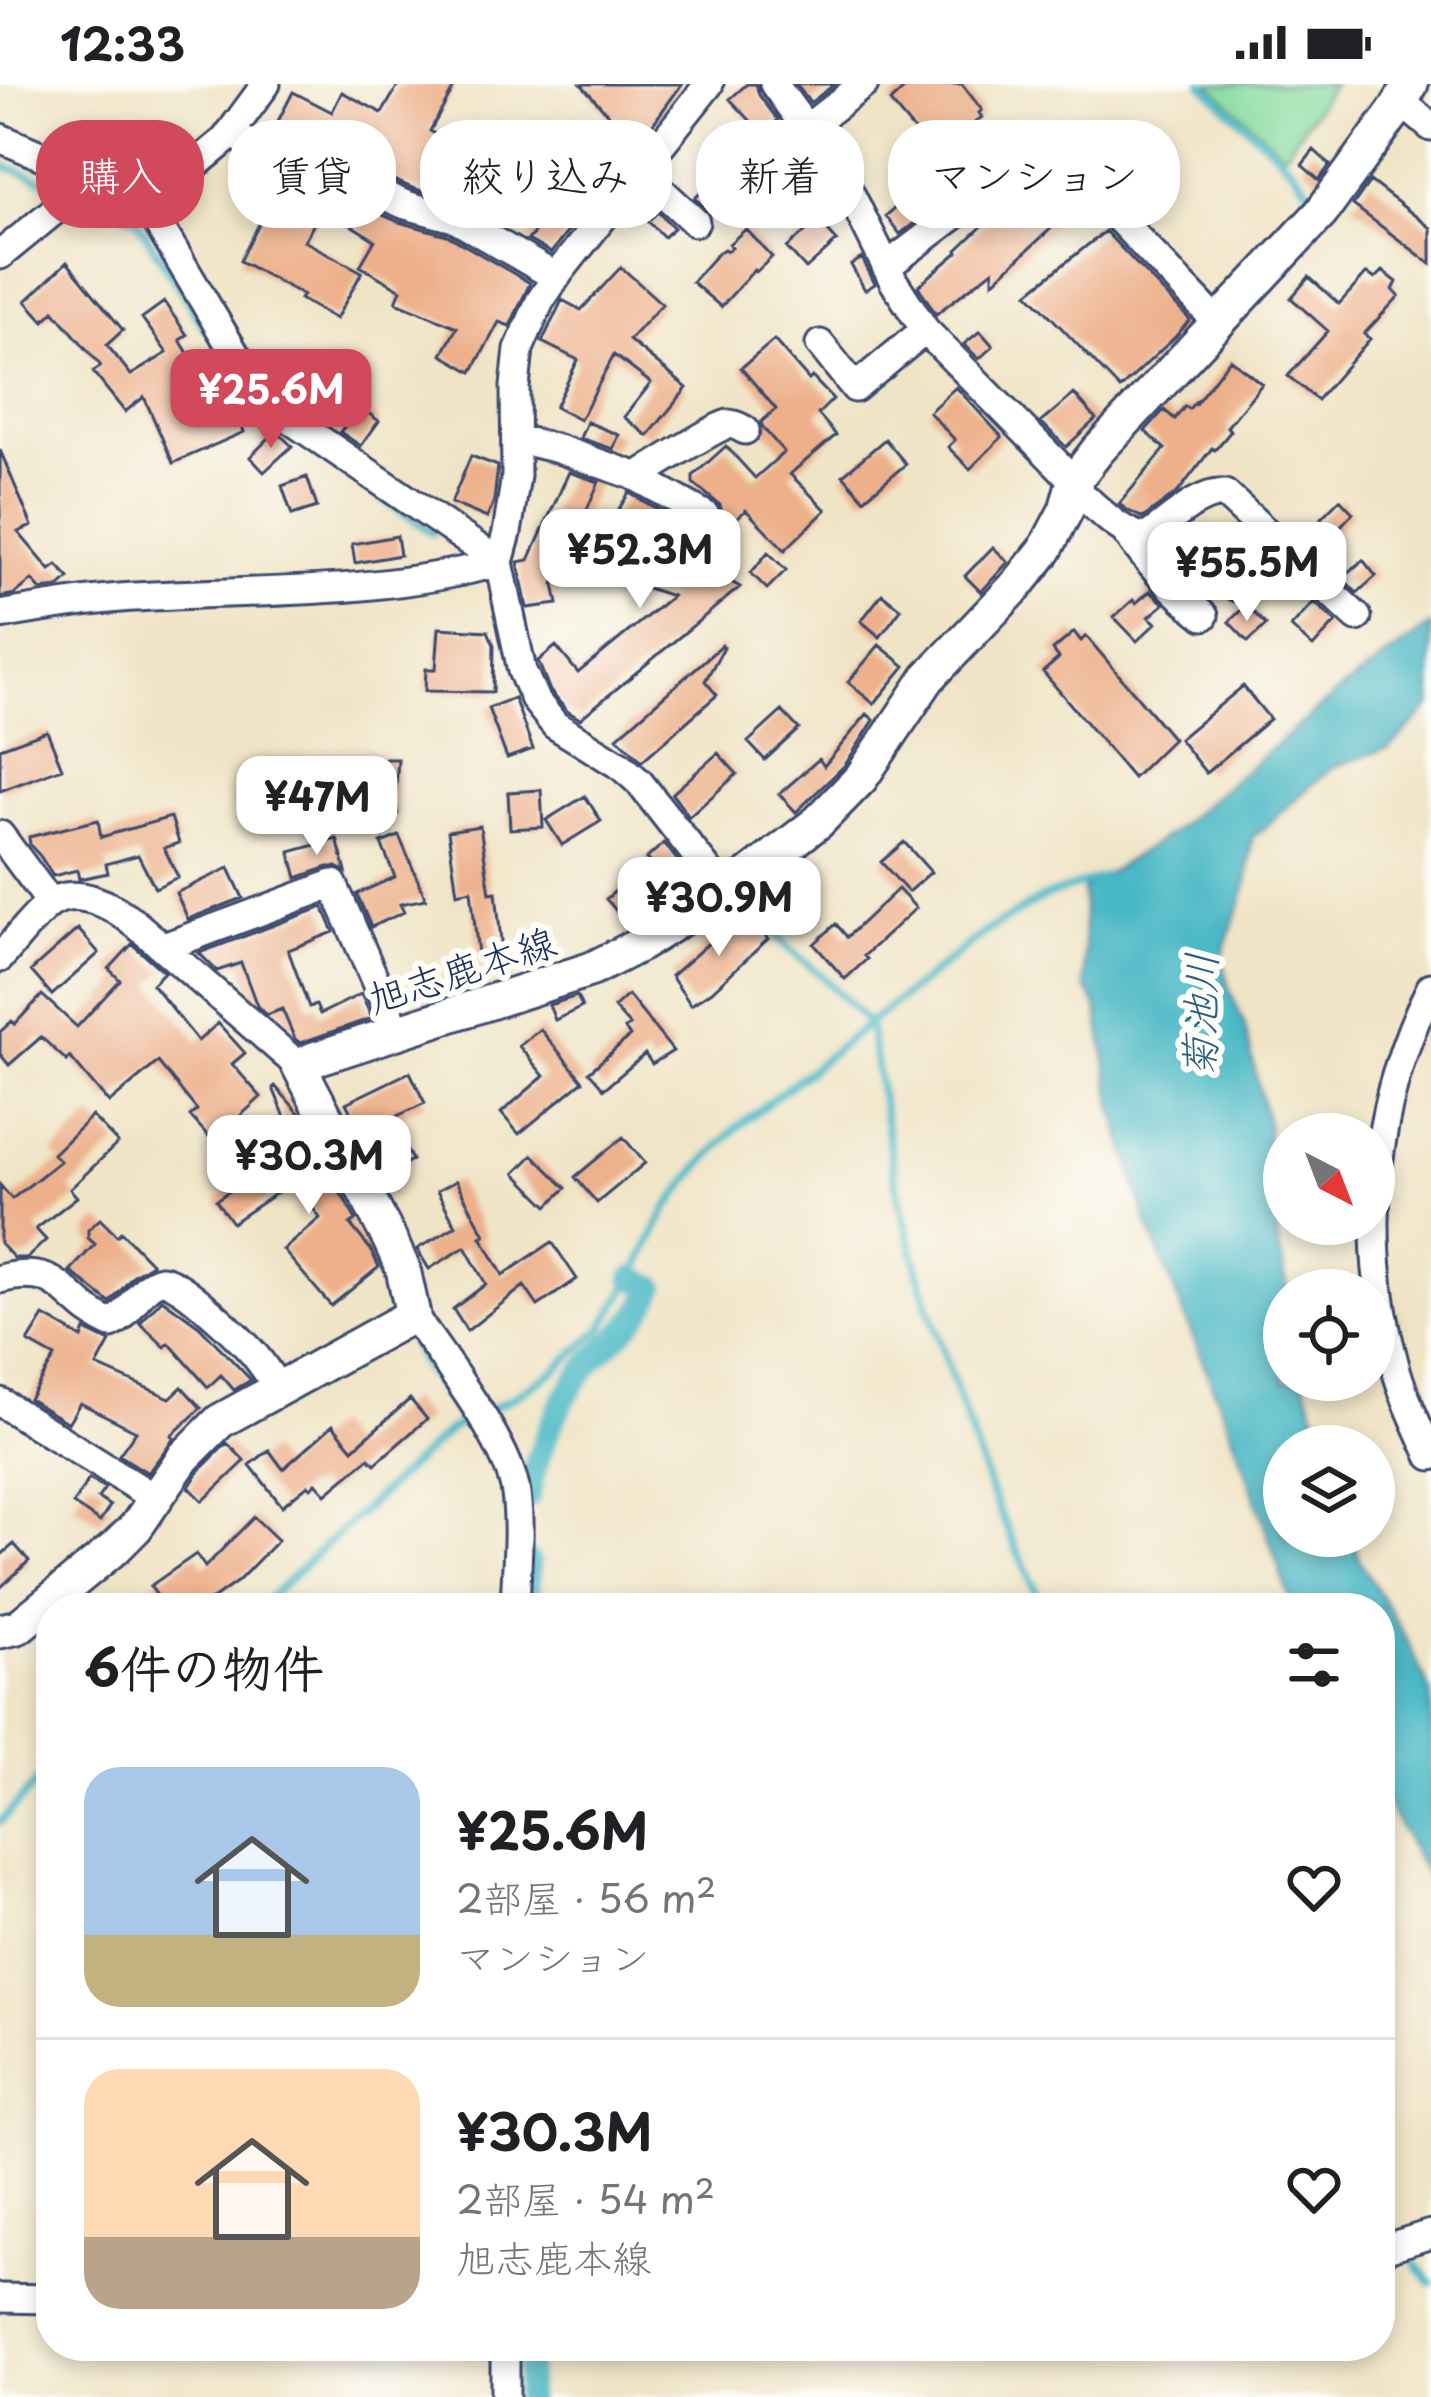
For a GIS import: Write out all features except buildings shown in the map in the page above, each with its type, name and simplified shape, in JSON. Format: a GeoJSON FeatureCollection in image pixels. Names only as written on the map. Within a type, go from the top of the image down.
{"type":"FeatureCollection","features":[{"type":"Feature","properties":{"kind":"main road","name":"旭志鹿本線"},"geometry":{"type":"LineString","coordinates":[[299,1066],[592,969],[725,892],[818,822],[850,791],[928,677],[1046,550],[1073,484],[1098,450],[1321,213],[1395,111],[1418,107]]}},
{"type":"Feature","properties":{"kind":"main road"},"geometry":{"type":"LineString","coordinates":[[60,1593],[136,1527],[184,1457],[220,1421],[412,1315],[403,1269],[390,1240],[299,1066]]}},
{"type":"Feature","properties":{"kind":"main road"},"geometry":{"type":"LineString","coordinates":[[0,1631],[18,1627],[36,1612]]}},
{"type":"Feature","properties":{"kind":"street"},"geometry":{"type":"LineString","coordinates":[[240,120],[266,84]]}},
{"type":"Feature","properties":{"kind":"street"},"geometry":{"type":"LineString","coordinates":[[672,129],[709,84]]}},
{"type":"Feature","properties":{"kind":"street"},"geometry":{"type":"LineString","coordinates":[[774,84],[801,120]]}},
{"type":"Feature","properties":{"kind":"street"},"geometry":{"type":"LineString","coordinates":[[817,120],[864,84]]}},
{"type":"Feature","properties":{"kind":"street"},"geometry":{"type":"LineString","coordinates":[[204,155],[228,134]]}},
{"type":"Feature","properties":{"kind":"street"},"geometry":{"type":"LineString","coordinates":[[0,138],[36,154]]}},
{"type":"Feature","properties":{"kind":"street"},"geometry":{"type":"LineString","coordinates":[[396,201],[454,218],[556,277]]}},
{"type":"Feature","properties":{"kind":"street"},"geometry":{"type":"LineString","coordinates":[[672,201],[695,222]]}},
{"type":"Feature","properties":{"kind":"street"},"geometry":{"type":"LineString","coordinates":[[864,222],[908,307],[930,336],[1073,484],[1137,534],[1237,587]]}},
{"type":"Feature","properties":{"kind":"street"},"geometry":{"type":"LineString","coordinates":[[0,255],[36,226]]}},
{"type":"Feature","properties":{"kind":"street"},"geometry":{"type":"LineString","coordinates":[[161,228],[244,369],[278,411],[499,562]]}},
{"type":"Feature","properties":{"kind":"street"},"geometry":{"type":"LineString","coordinates":[[594,228],[540,301],[519,349],[516,476],[499,562],[522,670],[535,700],[555,725],[639,782],[725,892]]}},
{"type":"Feature","properties":{"kind":"street"},"geometry":{"type":"LineString","coordinates":[[886,267],[938,228]]}},
{"type":"Feature","properties":{"kind":"street"},"geometry":{"type":"LineString","coordinates":[[1128,228],[1218,323]]}},
{"type":"Feature","properties":{"kind":"street"},"geometry":{"type":"LineString","coordinates":[[820,344],[854,388],[930,336]]}},
{"type":"Feature","properties":{"kind":"street"},"geometry":{"type":"LineString","coordinates":[[864,398],[930,336]]}},
{"type":"Feature","properties":{"kind":"street"},"geometry":{"type":"LineString","coordinates":[[636,477],[722,424],[746,430]]}},
{"type":"Feature","properties":{"kind":"street"},"geometry":{"type":"LineString","coordinates":[[517,439],[636,477],[705,515]]}},
{"type":"Feature","properties":{"kind":"street"},"geometry":{"type":"LineString","coordinates":[[1137,534],[1214,492],[1225,494],[1357,617]]}},
{"type":"Feature","properties":{"kind":"street"},"geometry":{"type":"LineString","coordinates":[[1137,534],[1148,563],[1204,616]]}},
{"type":"Feature","properties":{"kind":"street"},"geometry":{"type":"LineString","coordinates":[[0,615],[118,598],[412,580],[499,562]]}},
{"type":"Feature","properties":{"kind":"street"},"geometry":{"type":"LineString","coordinates":[[0,836],[50,902]]}},
{"type":"Feature","properties":{"kind":"street"},"geometry":{"type":"LineString","coordinates":[[164,947],[333,884],[398,1033]]}},
{"type":"Feature","properties":{"kind":"street"},"geometry":{"type":"LineString","coordinates":[[0,958],[50,902],[79,896],[117,909],[299,1066]]}},
{"type":"Feature","properties":{"kind":"street"},"geometry":{"type":"LineString","coordinates":[[1431,987],[1396,1073],[1383,1124],[1375,1195],[1385,1326],[1394,1365],[1431,1456]]}},
{"type":"Feature","properties":{"kind":"street"},"geometry":{"type":"LineString","coordinates":[[0,1279],[43,1276],[111,1324],[146,1289],[166,1280],[225,1325],[280,1389]]}},
{"type":"Feature","properties":{"kind":"street"},"geometry":{"type":"LineString","coordinates":[[412,1315],[479,1414],[511,1472],[516,1492],[515,1593]]}},
{"type":"Feature","properties":{"kind":"street"},"geometry":{"type":"LineString","coordinates":[[0,1402],[156,1498]]}},
{"type":"Feature","properties":{"kind":"street"},"geometry":{"type":"LineString","coordinates":[[1395,2245],[1431,2234]]}},
{"type":"Feature","properties":{"kind":"street"},"geometry":{"type":"LineString","coordinates":[[0,2298],[36,2299]]}},
{"type":"Feature","properties":{"kind":"street"},"geometry":{"type":"LineString","coordinates":[[505,2361],[505,2397]]}},
{"type":"Feature","properties":{"kind":"green space"},"geometry":{"type":"Polygon","coordinates":[[[1209,84],[1333,84],[1284,154],[1209,84]]]}},
{"type":"Feature","properties":{"kind":"water","name":"菊池川"},"geometry":{"type":"Polygon","coordinates":[[[1431,625],[1431,706],[1391,747],[1332,767],[1252,838],[1247,885],[1222,957],[1244,1023],[1264,1113],[1263,1245],[1279,1245],[1284,1269],[1263,1269],[1263,1401],[1311,1401],[1318,1425],[1263,1425],[1263,1521],[1147,1222],[1114,1109],[1097,1006],[1085,987],[1083,889],[1171,833],[1346,686],[1431,625]]]}},
{"type":"Feature","properties":{"kind":"water"},"geometry":{"type":"Polygon","coordinates":[[[1275,1557],[1358,1557],[1379,1593],[1288,1593],[1275,1557]]]}},
{"type":"Feature","properties":{"kind":"water"},"geometry":{"type":"Polygon","coordinates":[[[1395,1620],[1431,1693],[1431,1884],[1395,1818],[1395,1620]]]}},
{"type":"Feature","properties":{"kind":"waterway"},"geometry":{"type":"LineString","coordinates":[[1202,84],[1291,167],[1315,198]]}},
{"type":"Feature","properties":{"kind":"waterway"},"geometry":{"type":"LineString","coordinates":[[0,164],[36,178]]}},
{"type":"Feature","properties":{"kind":"waterway"},"geometry":{"type":"LineString","coordinates":[[142,228],[204,327]]}},
{"type":"Feature","properties":{"kind":"waterway"},"geometry":{"type":"LineString","coordinates":[[237,380],[261,411]]}},
{"type":"Feature","properties":{"kind":"waterway"},"geometry":{"type":"LineString","coordinates":[[272,421],[433,533]]}},
{"type":"Feature","properties":{"kind":"waterway"},"geometry":{"type":"LineString","coordinates":[[274,1593],[449,1430],[554,1371],[601,1329],[633,1278],[666,1210],[736,1128],[985,932],[1044,897],[1105,876]]}},
{"type":"Feature","properties":{"kind":"waterway"},"geometry":{"type":"LineString","coordinates":[[743,895],[789,949],[869,1024],[897,1191],[929,1310],[991,1493],[1036,1593]]}},
{"type":"Feature","properties":{"kind":"waterway"},"geometry":{"type":"LineString","coordinates":[[529,1496],[540,1452],[567,1394],[638,1314],[654,1287],[633,1278]]}},
{"type":"Feature","properties":{"kind":"waterway"},"geometry":{"type":"LineString","coordinates":[[411,1339],[420,1361],[464,1424]]}},
{"type":"Feature","properties":{"kind":"waterway"},"geometry":{"type":"LineString","coordinates":[[529,1562],[529,1593]]}},
{"type":"Feature","properties":{"kind":"waterway"},"geometry":{"type":"LineString","coordinates":[[0,1822],[36,1783]]}},
{"type":"Feature","properties":{"kind":"waterway"},"geometry":{"type":"LineString","coordinates":[[1416,2264],[1431,2283]]}},
{"type":"Feature","properties":{"kind":"waterway"},"geometry":{"type":"LineString","coordinates":[[527,2397],[528,2361]]}}]}
